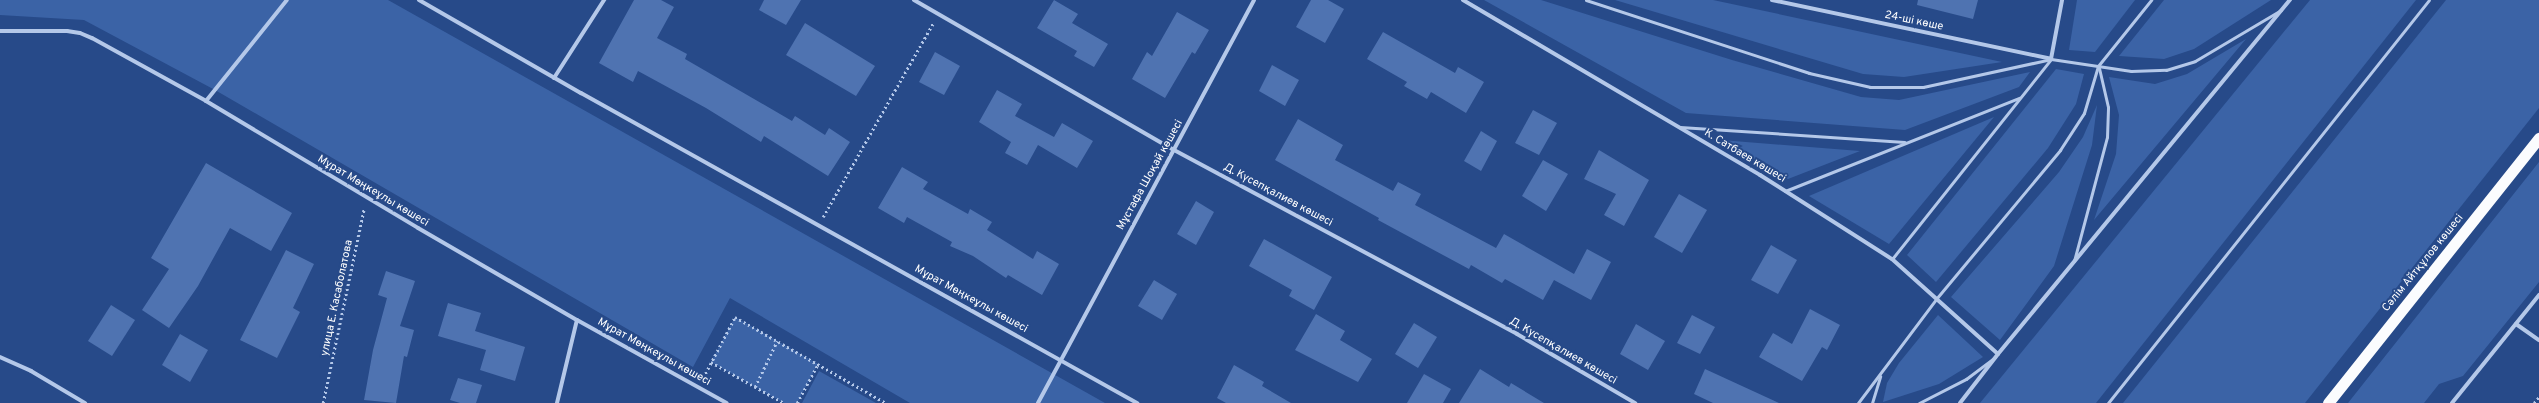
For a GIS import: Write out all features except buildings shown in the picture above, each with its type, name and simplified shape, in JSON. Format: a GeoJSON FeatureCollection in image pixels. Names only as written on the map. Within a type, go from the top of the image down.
{"type":"FeatureCollection","features":[{"type":"Feature","properties":{"kind":"highway","name":"Сәлім Айтқұлов көшесі"},"geometry":{"type":"LineString","coordinates":[[2328,403],[2539,138]]}},
{"type":"Feature","properties":{"kind":"street"},"geometry":{"type":"LineString","coordinates":[[206,101],[287,0]]}},
{"type":"Feature","properties":{"kind":"street","name":"Мұрат Мөңкеұлы көшесі"},"geometry":{"type":"LineString","coordinates":[[419,0],[554,78],[819,224],[1137,403]]}},
{"type":"Feature","properties":{"kind":"street"},"geometry":{"type":"LineString","coordinates":[[554,78],[604,0]]}},
{"type":"Feature","properties":{"kind":"street","name":"Д. Күсепқалиев көшесі"},"geometry":{"type":"LineString","coordinates":[[914,0],[1174,150],[1517,334],[1635,403]]}},
{"type":"Feature","properties":{"kind":"street","name":"Мұстафа Шоқай көшесі"},"geometry":{"type":"LineString","coordinates":[[1038,403],[1254,0]]}},
{"type":"Feature","properties":{"kind":"street","name":"К. Сатбаев көшесі"},"geometry":{"type":"LineString","coordinates":[[1463,0],[1679,127],[1785,191],[1892,259],[1998,354]]}},
{"type":"Feature","properties":{"kind":"street","name":"24-ші көше"},"geometry":{"type":"LineString","coordinates":[[1772,0],[2051,59]]}},
{"type":"Feature","properties":{"kind":"street"},"geometry":{"type":"LineString","coordinates":[[2051,59],[2062,0]]}},
{"type":"Feature","properties":{"kind":"street"},"geometry":{"type":"LineString","coordinates":[[1960,403],[1998,354],[2290,0]]}},
{"type":"Feature","properties":{"kind":"street","name":"Мұрат Мөңкеұлы көшесі"},"geometry":{"type":"LineString","coordinates":[[0,31],[80,33],[206,101],[577,320],[727,403]]}},
{"type":"Feature","properties":{"kind":"street"},"geometry":{"type":"LineString","coordinates":[[2452,403],[2539,295]]}},
{"type":"Feature","properties":{"kind":"street"},"geometry":{"type":"LineString","coordinates":[[557,403],[577,320]]}},
{"type":"Feature","properties":{"kind":"street"},"geometry":{"type":"LineString","coordinates":[[2516,324],[2539,340]]}},
{"type":"Feature","properties":{"kind":"street"},"geometry":{"type":"LineString","coordinates":[[0,357],[31,371],[85,403]]}},
{"type":"Feature","properties":{"kind":"lane"},"geometry":{"type":"LineString","coordinates":[[1586,0],[1809,73],[1870,88],[1923,87],[2051,59],[2131,71],[2166,70],[2195,61],[2283,9]]}},
{"type":"Feature","properties":{"kind":"lane"},"geometry":{"type":"LineString","coordinates":[[1858,403],[1936,299],[2060,150],[2084,113],[2098,66],[2151,0]]}},
{"type":"Feature","properties":{"kind":"lane"},"geometry":{"type":"LineString","coordinates":[[2108,403],[2429,0]]}},
{"type":"Feature","properties":{"kind":"lane"},"geometry":{"type":"LineString","coordinates":[[1892,259],[2051,59]]}},
{"type":"Feature","properties":{"kind":"lane"},"geometry":{"type":"LineString","coordinates":[[2074,262],[2107,137],[2108,107],[2098,66]]}},
{"type":"Feature","properties":{"kind":"lane"},"geometry":{"type":"LineString","coordinates":[[1785,191],[2021,97]]}},
{"type":"Feature","properties":{"kind":"lane"},"geometry":{"type":"LineString","coordinates":[[1679,127],[1906,143]]}},
{"type":"Feature","properties":{"kind":"lane"},"geometry":{"type":"LineString","coordinates":[[1919,403],[1966,379],[1998,354]]}},
{"type":"Feature","properties":{"kind":"lane"},"geometry":{"type":"LineString","coordinates":[[1872,403],[1881,373]]}},
{"type":"Feature","properties":{"kind":"path"},"geometry":{"type":"LineString","coordinates":[[819,224],[938,14]]}},
{"type":"Feature","properties":{"kind":"path","name":"улица Е. Касаболатова"},"geometry":{"type":"LineString","coordinates":[[323,403],[367,197]]}},
{"type":"Feature","properties":{"kind":"path"},"geometry":{"type":"LineString","coordinates":[[698,387],[735,317],[886,403]]}},
{"type":"Feature","properties":{"kind":"path"},"geometry":{"type":"LineString","coordinates":[[754,386],[777,341]]}},
{"type":"Feature","properties":{"kind":"path"},"geometry":{"type":"LineString","coordinates":[[711,362],[784,403]]}},
{"type":"Feature","properties":{"kind":"path"},"geometry":{"type":"LineString","coordinates":[[797,403],[818,364]]}},
{"type":"Feature","properties":{"kind":"path"},"geometry":{"type":"LineString","coordinates":[[2534,403],[2539,397]]}},
{"type":"Feature","properties":{"kind":"shaded area"},"geometry":{"type":"Polygon","coordinates":[[[0,0],[388,0],[1105,403],[910,403],[730,298],[693,367],[215,90],[84,20],[0,15],[0,0]]]}},
{"type":"Feature","properties":{"kind":"shaded area"},"geometry":{"type":"Polygon","coordinates":[[[1484,0],[1541,0],[1732,60],[1861,97],[1899,100],[2030,72],[2019,87],[1905,130],[1686,113],[1484,0]]]}},
{"type":"Feature","properties":{"kind":"shaded area"},"geometry":{"type":"Polygon","coordinates":[[[1615,0],[1713,0],[2002,62],[1904,77],[1863,74],[1615,0]]]}},
{"type":"Feature","properties":{"kind":"shaded area"},"geometry":{"type":"Polygon","coordinates":[[[2077,0],[2135,0],[2095,52],[2069,50],[2077,0]]]}},
{"type":"Feature","properties":{"kind":"shaded area"},"geometry":{"type":"Polygon","coordinates":[[[2164,0],[2271,0],[2194,49],[2164,59],[2119,56],[2164,0]]]}},
{"type":"Feature","properties":{"kind":"shaded area"},"geometry":{"type":"Polygon","coordinates":[[[2310,0],[2416,0],[2096,403],[1980,403],[2310,0]]]}},
{"type":"Feature","properties":{"kind":"shaded area"},"geometry":{"type":"Polygon","coordinates":[[[2446,0],[2539,0],[2539,108],[2305,403],[2123,403],[2446,0]]]}},
{"type":"Feature","properties":{"kind":"shaded area"},"geometry":{"type":"Polygon","coordinates":[[[2246,39],[2094,220],[2116,154],[2119,115],[2109,77],[2155,84],[2187,74],[2246,39]]]}},
{"type":"Feature","properties":{"kind":"shaded area"},"geometry":{"type":"Polygon","coordinates":[[[2056,69],[2084,74],[2076,104],[2048,148],[1936,282],[1907,255],[2056,69]]]}},
{"type":"Feature","properties":{"kind":"shaded area"},"geometry":{"type":"Polygon","coordinates":[[[2097,105],[2092,145],[2054,266],[2000,340],[1951,297],[2059,172],[2083,137],[2097,105]]]}},
{"type":"Feature","properties":{"kind":"shaded area"},"geometry":{"type":"Polygon","coordinates":[[[1994,117],[1889,244],[1809,196],[1994,117]]]}},
{"type":"Feature","properties":{"kind":"shaded area"},"geometry":{"type":"Polygon","coordinates":[[[1721,140],[1860,151],[1788,179],[1721,140]]]}},
{"type":"Feature","properties":{"kind":"shaded area"},"geometry":{"type":"Polygon","coordinates":[[[2539,162],[2539,282],[2463,376],[2439,384],[2424,403],[2348,403],[2539,162]]]}},
{"type":"Feature","properties":{"kind":"shaded area"},"geometry":{"type":"Polygon","coordinates":[[[1938,315],[1983,357],[1939,384],[1883,402],[1887,383],[1899,363],[1938,315]]]}},
{"type":"Feature","properties":{"kind":"shaded area"},"geometry":{"type":"Polygon","coordinates":[[[735,317],[818,364],[797,403],[784,403],[711,362],[735,317]]]}},
{"type":"Feature","properties":{"kind":"shaded area"},"geometry":{"type":"Polygon","coordinates":[[[819,371],[876,403],[802,403],[819,371]]]}}]}
